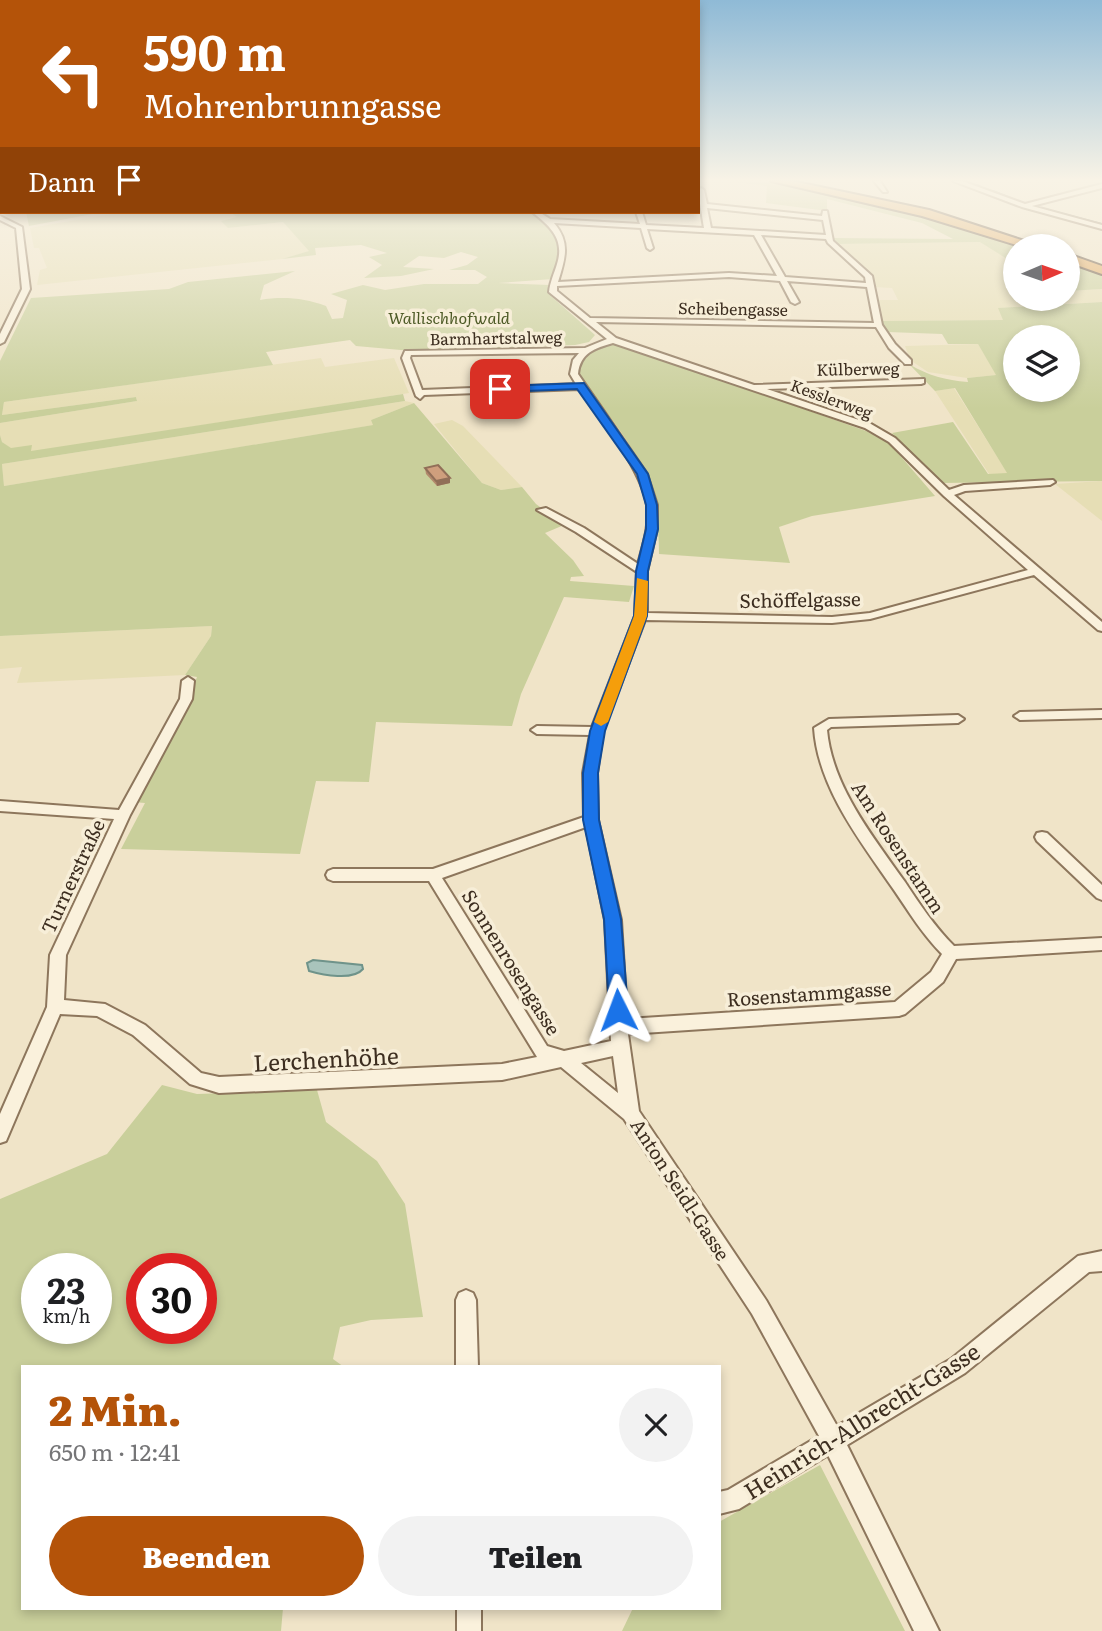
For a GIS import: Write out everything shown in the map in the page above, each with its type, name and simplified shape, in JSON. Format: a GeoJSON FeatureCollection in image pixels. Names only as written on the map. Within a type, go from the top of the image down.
{"type":"FeatureCollection","features":[{"type":"Feature","properties":{"kind":"highway"},"geometry":{"type":"LineString","coordinates":[[1084,257],[1102,264]]}},
{"type":"Feature","properties":{"kind":"highway"},"geometry":{"type":"LineString","coordinates":[[1080,262],[1102,270]]}},
{"type":"Feature","properties":{"kind":"street"},"geometry":{"type":"LineString","coordinates":[[0,342],[26,289],[24,257]]}},
{"type":"Feature","properties":{"kind":"street"},"geometry":{"type":"LineString","coordinates":[[562,257],[552,284],[557,298],[613,340]]}},
{"type":"Feature","properties":{"kind":"street"},"geometry":{"type":"LineString","coordinates":[[769,257],[795,302]]}},
{"type":"Feature","properties":{"kind":"street"},"geometry":{"type":"LineString","coordinates":[[846,257],[864,270],[870,285],[878,325],[892,346],[908,362]]}},
{"type":"Feature","properties":{"kind":"street"},"geometry":{"type":"LineString","coordinates":[[552,284],[729,275],[870,285]]}},
{"type":"Feature","properties":{"kind":"street","name":"Scheibengasse"},"geometry":{"type":"LineString","coordinates":[[588,320],[800,320],[878,325]]}},
{"type":"Feature","properties":{"kind":"street"},"geometry":{"type":"LineString","coordinates":[[580,386],[573,365],[584,350],[613,340]]}},
{"type":"Feature","properties":{"kind":"street","name":"Kesslerweg"},"geometry":{"type":"LineString","coordinates":[[613,340],[868,426],[892,440],[947,494],[1102,628]]}},
{"type":"Feature","properties":{"kind":"street","name":"Barmhartstalweg"},"geometry":{"type":"LineString","coordinates":[[580,386],[420,394],[406,358],[408,353],[584,350]]}},
{"type":"Feature","properties":{"kind":"street","name":"Külberweg"},"geometry":{"type":"LineString","coordinates":[[753,387],[764,384],[921,381]]}},
{"type":"Feature","properties":{"kind":"street","name":"Anton Seidl-Gasse"},"geometry":{"type":"LineString","coordinates":[[580,386],[642,474],[652,505],[652,529],[642,571],[640,616],[597,731],[590,773],[591,820],[613,919],[620,1047],[630,1112],[759,1307],[832,1439],[927,1631]]}},
{"type":"Feature","properties":{"kind":"street"},"geometry":{"type":"LineString","coordinates":[[947,494],[964,488],[1050,482]]}},
{"type":"Feature","properties":{"kind":"street"},"geometry":{"type":"LineString","coordinates":[[542,510],[580,530],[642,571]]}},
{"type":"Feature","properties":{"kind":"street","name":"Schöffelgasse"},"geometry":{"type":"LineString","coordinates":[[640,616],[832,620],[870,616],[1037,571]]}},
{"type":"Feature","properties":{"kind":"street","name":"Turnerstraße"},"geometry":{"type":"LineString","coordinates":[[0,1135],[55,1007],[58,955],[123,815],[186,699],[188,681]]}},
{"type":"Feature","properties":{"kind":"street"},"geometry":{"type":"LineString","coordinates":[[1020,716],[1102,714]]}},
{"type":"Feature","properties":{"kind":"street","name":"Am Rosenstamm"},"geometry":{"type":"LineString","coordinates":[[951,953],[935,937],[834,784],[819,738],[820,728],[829,723],[958,719]]}},
{"type":"Feature","properties":{"kind":"street"},"geometry":{"type":"LineString","coordinates":[[537,730],[597,731]]}},
{"type":"Feature","properties":{"kind":"street"},"geometry":{"type":"LineString","coordinates":[[0,806],[123,815]]}},
{"type":"Feature","properties":{"kind":"street","name":"Sonnenrosengasse"},"geometry":{"type":"LineString","coordinates":[[333,875],[433,875],[591,820]]}},
{"type":"Feature","properties":{"kind":"street"},"geometry":{"type":"LineString","coordinates":[[1042,837],[1102,894]]}},
{"type":"Feature","properties":{"kind":"street","name":"Sonnenrosengasse"},"geometry":{"type":"LineString","coordinates":[[433,875],[541,1051],[564,1059],[630,1112]]}},
{"type":"Feature","properties":{"kind":"street"},"geometry":{"type":"LineString","coordinates":[[951,953],[1102,944]]}},
{"type":"Feature","properties":{"kind":"street","name":"Rosenstammgasse"},"geometry":{"type":"LineString","coordinates":[[619,1027],[899,1009],[937,977],[951,953]]}},
{"type":"Feature","properties":{"kind":"street","name":"Lerchenhöhe"},"geometry":{"type":"LineString","coordinates":[[55,1007],[99,1009],[139,1030],[196,1079],[219,1085],[502,1072],[620,1047]]}},
{"type":"Feature","properties":{"kind":"street","name":"Heinrich-Albrecht-Gasse"},"geometry":{"type":"LineString","coordinates":[[721,1503],[730,1501],[958,1366],[1085,1263],[1102,1261]]}},
{"type":"Feature","properties":{"kind":"street"},"geometry":{"type":"LineString","coordinates":[[466,1300],[467,1365]]}},
{"type":"Feature","properties":{"kind":"street"},"geometry":{"type":"LineString","coordinates":[[469,1610],[469,1631]]}},
{"type":"Feature","properties":{"kind":"shaded area"},"geometry":{"type":"Polygon","coordinates":[[[43,257],[289,257],[37,285],[40,270],[47,268],[43,257]]]}},
{"type":"Feature","properties":{"kind":"shaded area"},"geometry":{"type":"Polygon","coordinates":[[[850,257],[1003,257],[1003,308],[999,308],[1004,320],[881,321],[874,300],[898,300],[892,288],[873,287],[873,276],[850,257]]]}},
{"type":"Feature","properties":{"kind":"shaded area"},"geometry":{"type":"Polygon","coordinates":[[[1102,289],[1102,302],[1080,303],[1080,290],[1102,289]]]}},
{"type":"Feature","properties":{"kind":"shaded area"},"geometry":{"type":"Polygon","coordinates":[[[978,344],[997,375],[967,378],[928,372],[910,360],[905,346],[978,344]]]}},
{"type":"Feature","properties":{"kind":"shaded area"},"geometry":{"type":"Polygon","coordinates":[[[321,358],[325,367],[394,358],[409,393],[30,452],[31,446],[11,449],[2,442],[0,435],[0,423],[137,401],[136,397],[2,415],[4,402],[321,358]]]}},
{"type":"Feature","properties":{"kind":"shaded area"},"geometry":{"type":"Polygon","coordinates":[[[954,388],[1008,474],[989,474],[935,391],[954,388]]]}},
{"type":"Feature","properties":{"kind":"shaded area"},"geometry":{"type":"Polygon","coordinates":[[[405,401],[414,403],[371,420],[374,425],[4,486],[2,464],[405,401]]]}},
{"type":"Feature","properties":{"kind":"shaded area"},"geometry":{"type":"Polygon","coordinates":[[[452,420],[463,426],[522,487],[501,490],[482,483],[434,424],[452,420]]]}},
{"type":"Feature","properties":{"kind":"shaded area"},"geometry":{"type":"Polygon","coordinates":[[[1102,481],[1102,521],[1055,484],[1102,481]]]}},
{"type":"Feature","properties":{"kind":"shaded area"},"geometry":{"type":"Polygon","coordinates":[[[212,626],[211,636],[185,675],[17,683],[22,667],[0,669],[0,636],[212,626]]]}},
{"type":"Feature","properties":{"kind":"green space"},"geometry":{"type":"Polygon","coordinates":[[[369,257],[417,257],[403,267],[434,269],[401,276],[364,278],[382,265],[369,257]]]}},
{"type":"Feature","properties":{"kind":"green space","name":"Wallischhofwald"},"geometry":{"type":"Polygon","coordinates":[[[478,257],[558,257],[553,279],[498,283],[550,285],[551,296],[595,335],[589,342],[575,345],[412,351],[356,346],[350,340],[266,352],[273,365],[4,402],[2,415],[136,397],[137,401],[0,423],[0,361],[31,298],[169,289],[188,282],[295,271],[264,285],[260,300],[293,298],[310,301],[326,306],[332,319],[343,318],[347,300],[331,294],[363,285],[385,290],[424,284],[478,284],[487,277],[475,270],[449,270],[467,265],[478,257]]]}},
{"type":"Feature","properties":{"kind":"green space"},"geometry":{"type":"Polygon","coordinates":[[[1080,267],[1102,275],[1102,289],[1080,290],[1080,267]]]}},
{"type":"Feature","properties":{"kind":"green space"},"geometry":{"type":"Polygon","coordinates":[[[1102,302],[1102,481],[940,483],[892,433],[953,422],[988,474],[1007,473],[955,388],[935,391],[909,364],[944,379],[968,382],[967,378],[996,375],[978,344],[948,344],[942,334],[888,332],[881,321],[1003,320],[998,308],[1003,308],[1003,312],[1080,312],[1080,303],[1102,302]]]}},
{"type":"Feature","properties":{"kind":"green space"},"geometry":{"type":"Polygon","coordinates":[[[619,343],[866,431],[890,444],[935,496],[812,516],[779,527],[790,563],[659,554],[653,499],[646,476],[624,437],[578,374],[583,361],[592,352],[619,343]]]}},
{"type":"Feature","properties":{"kind":"green space"},"geometry":{"type":"Polygon","coordinates":[[[403,394],[405,401],[2,464],[4,486],[373,425],[371,420],[414,403],[482,483],[501,490],[522,487],[536,504],[564,525],[545,533],[573,560],[584,576],[571,577],[570,581],[634,586],[629,602],[564,597],[521,694],[512,726],[376,722],[369,782],[316,781],[300,854],[121,849],[145,803],[133,802],[188,700],[197,677],[185,675],[211,636],[212,626],[0,636],[0,435],[2,442],[11,448],[32,445],[31,451],[403,394]]]}},
{"type":"Feature","properties":{"kind":"green space"},"geometry":{"type":"Polygon","coordinates":[[[162,1085],[197,1094],[317,1090],[326,1122],[377,1161],[405,1204],[423,1317],[371,1320],[340,1327],[333,1359],[341,1365],[21,1365],[21,1610],[283,1610],[281,1631],[0,1631],[0,1199],[107,1154],[162,1085]]]}},
{"type":"Feature","properties":{"kind":"green space"},"geometry":{"type":"Polygon","coordinates":[[[820,1465],[905,1631],[622,1631],[632,1610],[721,1610],[721,1521],[820,1465]]]}},
{"type":"Feature","properties":{"kind":"water"},"geometry":{"type":"Polygon","coordinates":[[[313,960],[362,965],[363,969],[345,976],[322,974],[309,971],[307,963],[313,960]]]}},
{"type":"Feature","properties":{"kind":"building"},"geometry":{"type":"Polygon","coordinates":[[[438,465],[450,478],[436,481],[425,468],[438,465]]]}},
{"type":"Feature","properties":{"kind":"slow traffic"},"geometry":{"type":"LineString","coordinates":[[601,722],[640,616],[642,581]]}},
{"type":"Feature","properties":{"kind":"route"},"geometry":{"type":"LineString","coordinates":[[500,389],[580,386],[642,474],[652,505],[652,529],[642,571],[640,616],[597,731],[590,773],[591,820],[613,919],[618,1010]]}}]}
